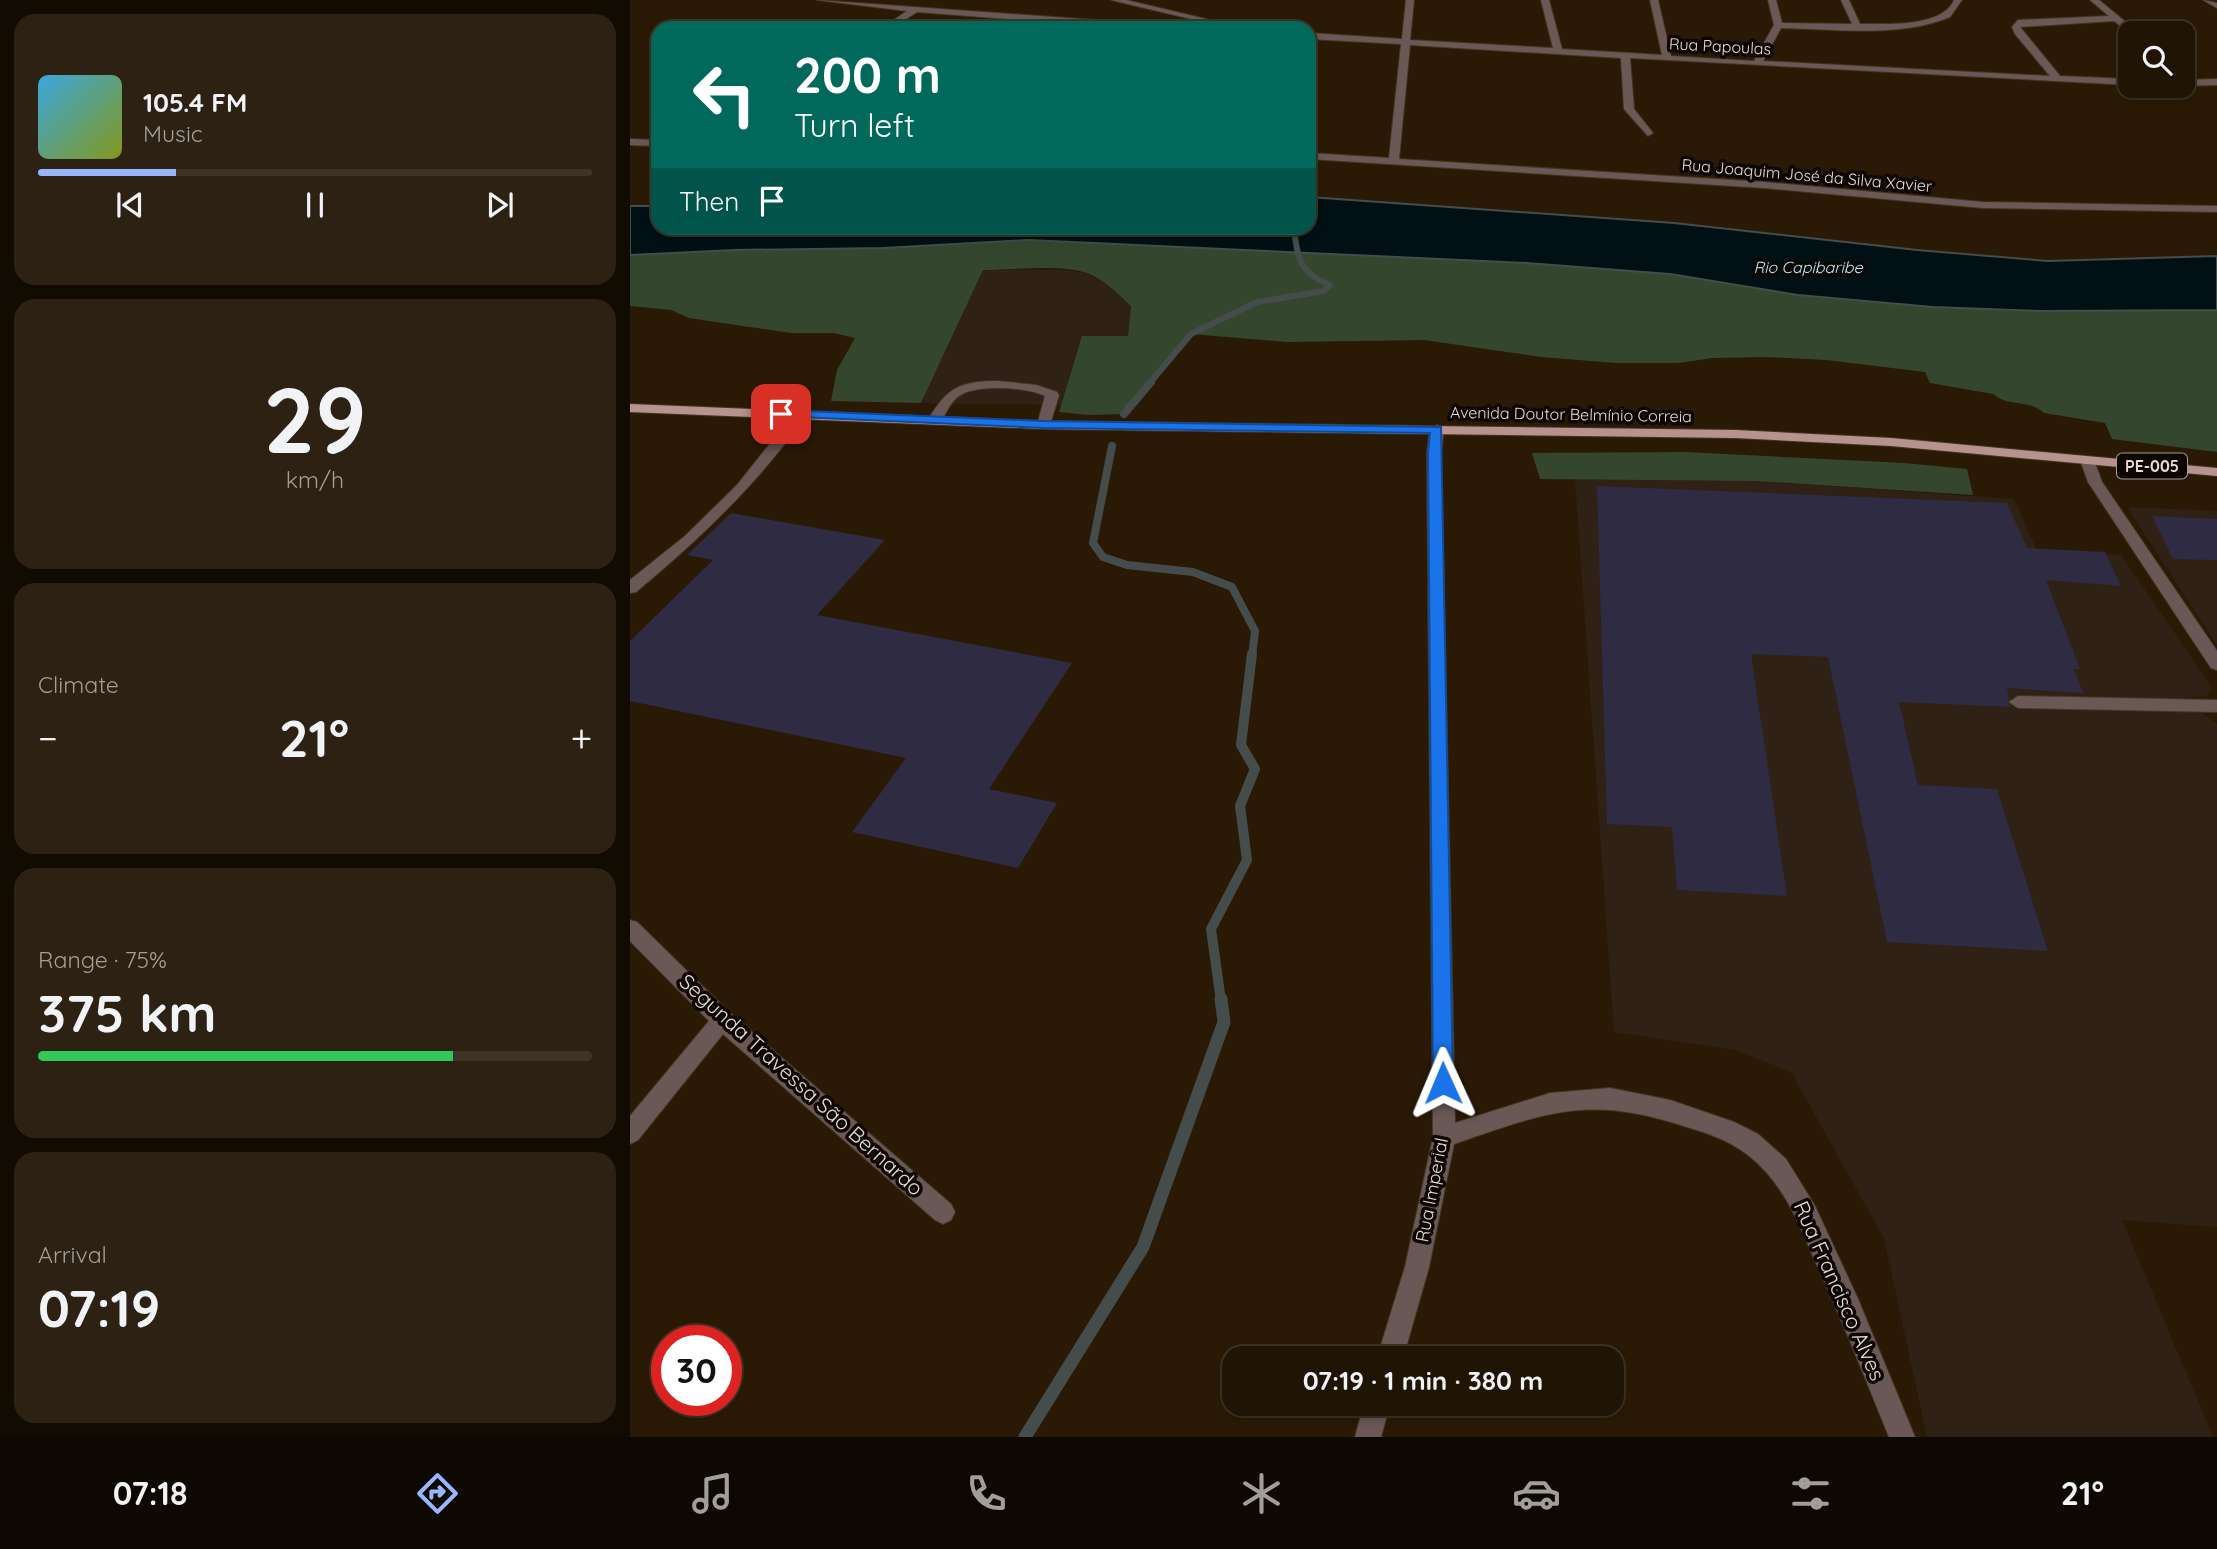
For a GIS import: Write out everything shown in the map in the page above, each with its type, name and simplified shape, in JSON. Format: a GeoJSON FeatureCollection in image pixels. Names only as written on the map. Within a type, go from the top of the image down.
{"type":"FeatureCollection","features":[{"type":"Feature","properties":{"kind":"main road","name":"Avenida Doutor Belmínio Correia"},"geometry":{"type":"LineString","coordinates":[[630,408],[1044,425],[1437,429],[1826,438],[2217,472]]}},
{"type":"Feature","properties":{"kind":"street"},"geometry":{"type":"LineString","coordinates":[[821,0],[1068,21]]}},
{"type":"Feature","properties":{"kind":"street"},"geometry":{"type":"LineString","coordinates":[[1115,0],[1209,21]]}},
{"type":"Feature","properties":{"kind":"street"},"geometry":{"type":"LineString","coordinates":[[1394,161],[1409,0]]}},
{"type":"Feature","properties":{"kind":"street"},"geometry":{"type":"LineString","coordinates":[[1545,0],[1558,51]]}},
{"type":"Feature","properties":{"kind":"street"},"geometry":{"type":"LineString","coordinates":[[1654,0],[1667,58]]}},
{"type":"Feature","properties":{"kind":"street"},"geometry":{"type":"LineString","coordinates":[[1757,64],[1778,24],[1772,0]]}},
{"type":"Feature","properties":{"kind":"street"},"geometry":{"type":"LineString","coordinates":[[1845,0],[1857,26]]}},
{"type":"Feature","properties":{"kind":"street"},"geometry":{"type":"LineString","coordinates":[[1778,24],[1857,26],[1909,23],[1946,16],[1956,8],[1958,0]]}},
{"type":"Feature","properties":{"kind":"street"},"geometry":{"type":"LineString","coordinates":[[2094,0],[2121,21]]}},
{"type":"Feature","properties":{"kind":"street"},"geometry":{"type":"LineString","coordinates":[[2207,0],[2217,6]]}},
{"type":"Feature","properties":{"kind":"street"},"geometry":{"type":"LineString","coordinates":[[897,21],[915,10]]}},
{"type":"Feature","properties":{"kind":"street"},"geometry":{"type":"LineString","coordinates":[[2058,79],[2018,32],[2018,23],[2117,18]]}},
{"type":"Feature","properties":{"kind":"street","name":"Rua Papoulas"},"geometry":{"type":"LineString","coordinates":[[1316,36],[1757,64],[2118,82]]}},
{"type":"Feature","properties":{"kind":"street"},"geometry":{"type":"LineString","coordinates":[[1625,56],[1629,109],[1648,133]]}},
{"type":"Feature","properties":{"kind":"street"},"geometry":{"type":"LineString","coordinates":[[2195,83],[2217,82]]}},
{"type":"Feature","properties":{"kind":"street"},"geometry":{"type":"LineString","coordinates":[[630,142],[651,143]]}},
{"type":"Feature","properties":{"kind":"street","name":"Rua Joaquim José da Silva Xavier"},"geometry":{"type":"LineString","coordinates":[[1316,156],[1764,185],[1983,205],[2217,209]]}},
{"type":"Feature","properties":{"kind":"street"},"geometry":{"type":"LineString","coordinates":[[935,420],[954,393],[964,387],[990,385],[1045,391],[1052,395],[1044,425]]}},
{"type":"Feature","properties":{"kind":"street"},"geometry":{"type":"LineString","coordinates":[[630,588],[690,539],[742,488],[800,415]]}},
{"type":"Feature","properties":{"kind":"street","name":"Rua Imperial"},"geometry":{"type":"LineString","coordinates":[[1394,1346],[1417,1266],[1444,1138],[1434,453],[1437,429]]}},
{"type":"Feature","properties":{"kind":"street"},"geometry":{"type":"LineString","coordinates":[[2087,460],[2095,482],[2217,664]]}},
{"type":"Feature","properties":{"kind":"street"},"geometry":{"type":"LineString","coordinates":[[2018,702],[2217,706]]}},
{"type":"Feature","properties":{"kind":"street","name":"Segunda Travessa São Bernardo"},"geometry":{"type":"LineString","coordinates":[[630,928],[722,1020],[943,1212]]}},
{"type":"Feature","properties":{"kind":"street"},"geometry":{"type":"LineString","coordinates":[[630,1133],[722,1020]]}},
{"type":"Feature","properties":{"kind":"street","name":"Rua Francisco Alves"},"geometry":{"type":"LineString","coordinates":[[1444,1138],[1526,1111],[1587,1098],[1628,1101],[1670,1110],[1724,1129],[1749,1142],[1772,1161],[1797,1195],[1850,1309],[1902,1437]]}},
{"type":"Feature","properties":{"kind":"street"},"geometry":{"type":"LineString","coordinates":[[1368,1437],[1374,1416]]}},
{"type":"Feature","properties":{"kind":"shaded area"},"geometry":{"type":"Polygon","coordinates":[[[983,270],[1065,270],[1086,273],[1103,282],[1131,305],[1128,336],[1082,336],[1061,405],[921,403],[983,270]]]}},
{"type":"Feature","properties":{"kind":"shaded area"},"geometry":{"type":"Polygon","coordinates":[[[1575,479],[1757,481],[2014,499],[2037,551],[2121,555],[2194,661],[2211,687],[2208,696],[2181,698],[2217,724],[2217,1227],[2122,1220],[2213,1437],[1927,1437],[1884,1238],[1791,1072],[1736,1050],[1614,1032],[1575,479]]]}},
{"type":"Feature","properties":{"kind":"shaded area"},"geometry":{"type":"Polygon","coordinates":[[[2127,507],[2217,511],[2217,645],[2127,507]]]}},
{"type":"Feature","properties":{"kind":"green space"},"geometry":{"type":"Polygon","coordinates":[[[1029,240],[1527,263],[1670,274],[1798,295],[1933,307],[2041,311],[2217,310],[2217,452],[2112,439],[2105,423],[2044,413],[2032,406],[2005,400],[1993,394],[1930,383],[1925,372],[1826,360],[1766,357],[1712,358],[1679,363],[1616,363],[1541,357],[1424,340],[1287,342],[1191,334],[1124,414],[1088,415],[1059,412],[1082,336],[1128,336],[1131,306],[1100,279],[1076,270],[983,270],[921,403],[831,401],[837,370],[855,338],[834,333],[791,333],[689,318],[671,310],[630,306],[630,255],[1029,240]]]}},
{"type":"Feature","properties":{"kind":"green space"},"geometry":{"type":"Polygon","coordinates":[[[1686,452],[1904,463],[1967,469],[1973,495],[1757,481],[1540,479],[1532,453],[1686,452]]]}},
{"type":"Feature","properties":{"kind":"water","name":"Rio Capibaribe"},"geometry":{"type":"Polygon","coordinates":[[[1316,197],[1674,223],[1917,250],[2048,261],[2217,256],[2217,310],[2041,311],[1933,307],[1798,295],[1670,274],[1527,263],[1029,240],[883,248],[630,255],[630,206],[651,206],[651,235],[1316,235],[1316,197]]]}},
{"type":"Feature","properties":{"kind":"building"},"geometry":{"type":"Polygon","coordinates":[[[1597,486],[2007,503],[2027,548],[2105,552],[2121,586],[2046,580],[2080,669],[2074,669],[2083,693],[2007,688],[2007,703],[2011,707],[1899,702],[1918,785],[1997,789],[2048,951],[1887,942],[1828,657],[1751,654],[1787,896],[1677,890],[1672,827],[1607,824],[1597,486]]]}},
{"type":"Feature","properties":{"kind":"building"},"geometry":{"type":"Polygon","coordinates":[[[731,513],[885,540],[817,615],[1072,663],[989,789],[1057,803],[1018,868],[852,832],[906,758],[630,701],[630,641],[713,560],[687,555],[731,513]]]}},
{"type":"Feature","properties":{"kind":"building"},"geometry":{"type":"Polygon","coordinates":[[[2152,516],[2217,519],[2217,560],[2173,559],[2152,516]]]}},
{"type":"Feature","properties":{"kind":"waterway"},"geometry":{"type":"LineString","coordinates":[[1149,384],[1191,334],[1257,302],[1324,291],[1330,285],[1306,270],[1299,256],[1295,235]]}},
{"type":"Feature","properties":{"kind":"waterway"},"geometry":{"type":"LineString","coordinates":[[1124,414],[1151,382]]}},
{"type":"Feature","properties":{"kind":"waterway"},"geometry":{"type":"LineString","coordinates":[[1112,446],[1093,543],[1103,557],[1127,565],[1193,572],[1232,587],[1255,631],[1252,656]]}},
{"type":"Feature","properties":{"kind":"waterway"},"geometry":{"type":"LineString","coordinates":[[1221,1001],[1211,929],[1247,860],[1240,806],[1255,769],[1241,745],[1252,654]]}},
{"type":"Feature","properties":{"kind":"waterway"},"geometry":{"type":"LineString","coordinates":[[1025,1437],[1143,1247],[1224,1022],[1221,999]]}},
{"type":"Feature","properties":{"kind":"route"},"geometry":{"type":"LineString","coordinates":[[781,414],[1044,425],[1437,429],[1434,453],[1443,1083]]}}]}
